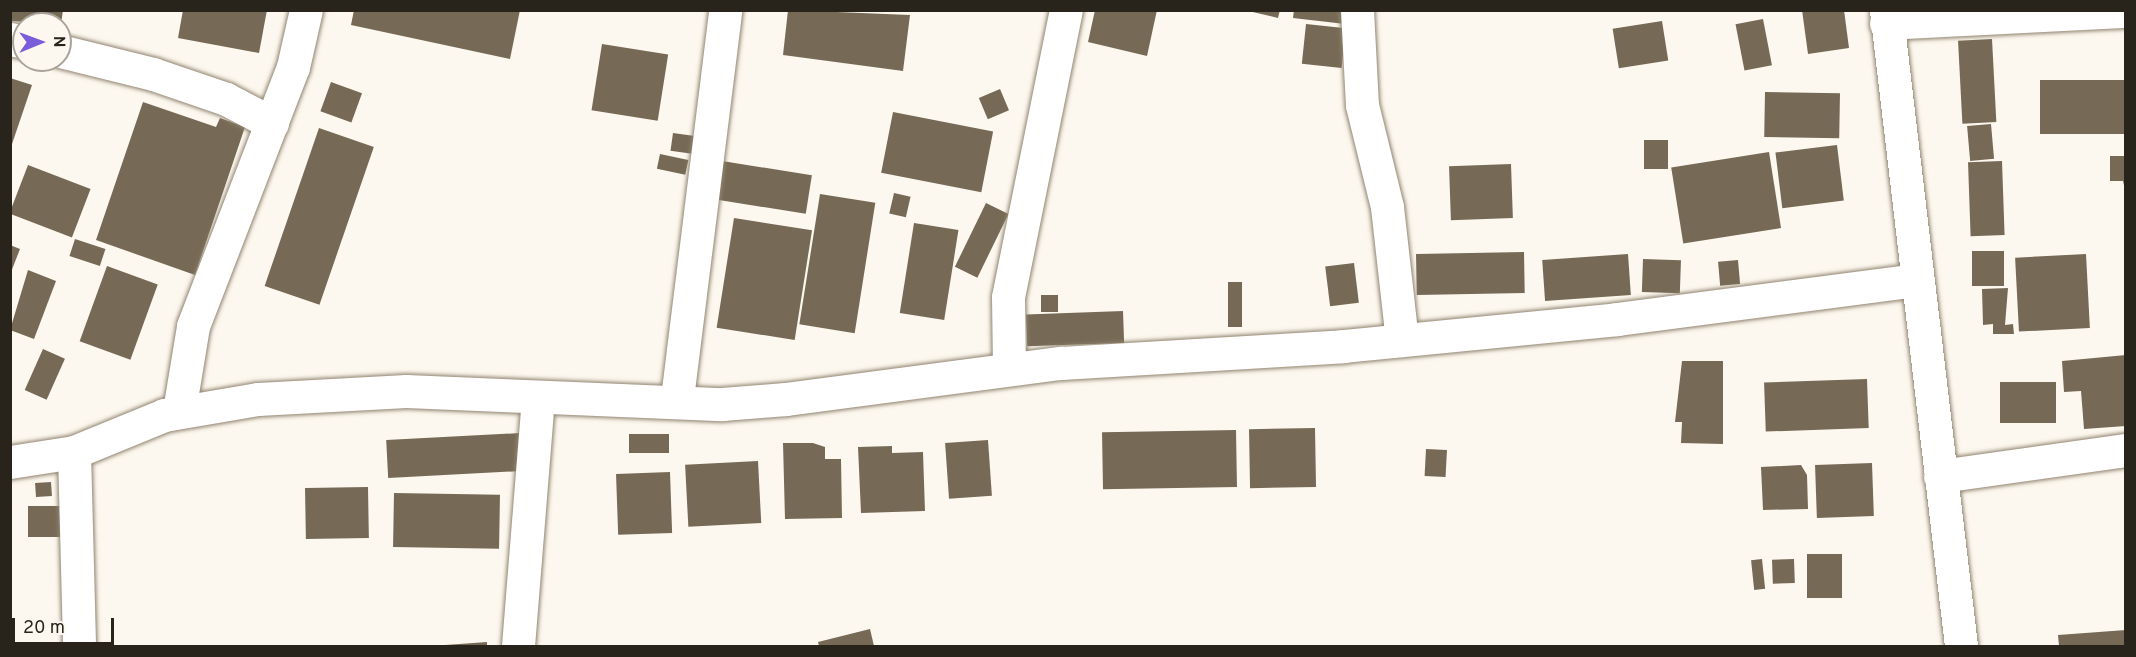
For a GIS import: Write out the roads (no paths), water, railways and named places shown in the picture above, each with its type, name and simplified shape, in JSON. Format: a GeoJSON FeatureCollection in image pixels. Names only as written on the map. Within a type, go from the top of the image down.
{"type":"FeatureCollection","features":[{"type":"Feature","properties":{"kind":"street"},"geometry":{"type":"LineString","coordinates":[[179,411],[193,326],[293,67],[306,10]]}},
{"type":"Feature","properties":{"kind":"street"},"geometry":{"type":"LineString","coordinates":[[677,398],[725,10]]}},
{"type":"Feature","properties":{"kind":"street"},"geometry":{"type":"LineString","coordinates":[[1009,368],[1008,297],[1066,10]]}},
{"type":"Feature","properties":{"kind":"street"},"geometry":{"type":"LineString","coordinates":[[1357,10],[1362,105],[1387,207],[1402,340]]}},
{"type":"Feature","properties":{"kind":"street"},"geometry":{"type":"LineString","coordinates":[[1961,646],[1886,17],[2126,10]]}},
{"type":"Feature","properties":{"kind":"street"},"geometry":{"type":"LineString","coordinates":[[72,54],[153,74],[226,99],[272,123]]}},
{"type":"Feature","properties":{"kind":"street"},"geometry":{"type":"LineString","coordinates":[[10,462],[74,452],[179,411],[258,399],[405,391],[537,398],[677,398],[723,404],[786,399],[1009,368],[1402,340],[1628,318],[1916,280]]}},
{"type":"Feature","properties":{"kind":"street"},"geometry":{"type":"LineString","coordinates":[[518,646],[537,398]]}},
{"type":"Feature","properties":{"kind":"street"},"geometry":{"type":"LineString","coordinates":[[1940,477],[2126,450]]}},
{"type":"Feature","properties":{"kind":"street"},"geometry":{"type":"LineString","coordinates":[[74,452],[79,646]]}}]}
